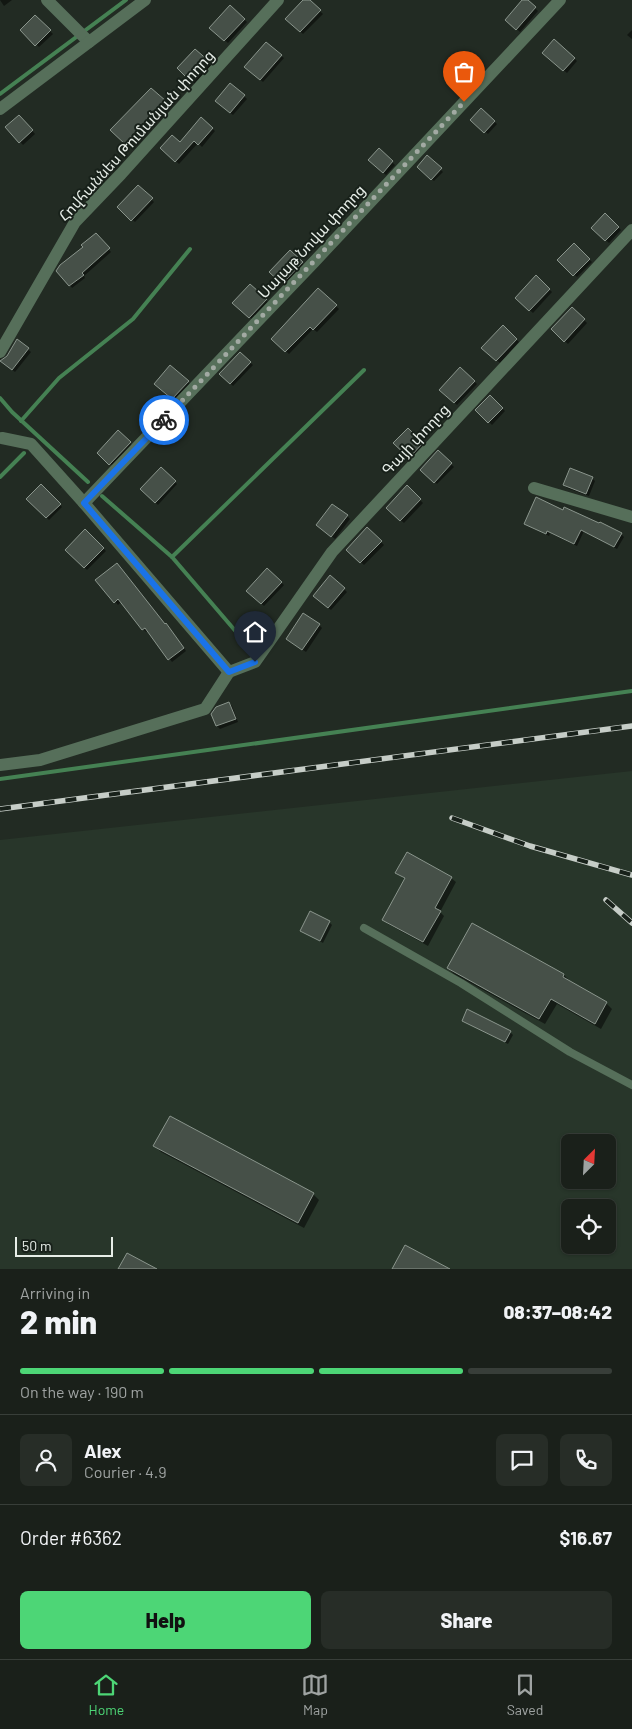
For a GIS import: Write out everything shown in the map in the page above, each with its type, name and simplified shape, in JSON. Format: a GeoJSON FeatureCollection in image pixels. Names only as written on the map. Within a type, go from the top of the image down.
{"type":"FeatureCollection","features":[{"type":"Feature","properties":{"kind":"street"},"geometry":{"type":"LineString","coordinates":[[47,0],[84,37]]}},
{"type":"Feature","properties":{"kind":"street"},"geometry":{"type":"LineString","coordinates":[[0,109],[84,37],[145,0]]}},
{"type":"Feature","properties":{"kind":"street","name":"Հովհաննես Թումանյան փողոց"},"geometry":{"type":"LineString","coordinates":[[0,352],[75,222],[121,174],[278,0]]}},
{"type":"Feature","properties":{"kind":"street","name":"Սայաթ Նովա փողոց"},"geometry":{"type":"LineString","coordinates":[[84,503],[560,0]]}},
{"type":"Feature","properties":{"kind":"street","name":"Գայի փողոց"},"geometry":{"type":"LineString","coordinates":[[229,672],[255,662],[332,552],[632,230]]}},
{"type":"Feature","properties":{"kind":"street"},"geometry":{"type":"LineString","coordinates":[[0,765],[40,760],[205,708],[229,672],[31,444],[1,438]]}},
{"type":"Feature","properties":{"kind":"street"},"geometry":{"type":"LineString","coordinates":[[534,488],[632,517]]}},
{"type":"Feature","properties":{"kind":"lane"},"geometry":{"type":"LineString","coordinates":[[364,928],[461,983],[570,1052],[632,1085]]}},
{"type":"Feature","properties":{"kind":"shaded area"},"geometry":{"type":"Polygon","coordinates":[[[632,771],[632,1269],[0,1269],[0,840],[632,771]]]}},
{"type":"Feature","properties":{"kind":"building"},"geometry":{"type":"Polygon","coordinates":[[[303,0],[310,0],[321,10],[300,32],[285,19],[303,0]]]}},
{"type":"Feature","properties":{"kind":"building"},"geometry":{"type":"Polygon","coordinates":[[[522,0],[528,0],[536,7],[516,30],[505,20],[522,0]]]}},
{"type":"Feature","properties":{"kind":"building"},"geometry":{"type":"Polygon","coordinates":[[[230,5],[245,19],[224,41],[209,28],[230,5]]]}},
{"type":"Feature","properties":{"kind":"building"},"geometry":{"type":"Polygon","coordinates":[[[35,15],[51,30],[35,46],[20,30],[35,15]]]}},
{"type":"Feature","properties":{"kind":"building"},"geometry":{"type":"Polygon","coordinates":[[[554,39],[575,58],[563,71],[542,53],[554,39]]]}},
{"type":"Feature","properties":{"kind":"building"},"geometry":{"type":"Polygon","coordinates":[[[266,42],[282,55],[260,80],[244,67],[266,42]]]}},
{"type":"Feature","properties":{"kind":"building"},"geometry":{"type":"Polygon","coordinates":[[[195,49],[210,62],[191,82],[177,68],[195,49]]]}},
{"type":"Feature","properties":{"kind":"building"},"geometry":{"type":"Polygon","coordinates":[[[230,83],[245,95],[230,113],[215,101],[230,83]]]}},
{"type":"Feature","properties":{"kind":"building"},"geometry":{"type":"Polygon","coordinates":[[[151,88],[166,101],[126,145],[110,130],[151,88]]]}},
{"type":"Feature","properties":{"kind":"building"},"geometry":{"type":"Polygon","coordinates":[[[481,108],[495,121],[484,133],[470,120],[481,108]]]}},
{"type":"Feature","properties":{"kind":"building"},"geometry":{"type":"Polygon","coordinates":[[[19,115],[33,130],[19,143],[5,127],[19,115]]]}},
{"type":"Feature","properties":{"kind":"building"},"geometry":{"type":"Polygon","coordinates":[[[201,117],[213,128],[198,145],[194,141],[175,162],[160,148],[172,135],[180,142],[201,117]]]}},
{"type":"Feature","properties":{"kind":"building"},"geometry":{"type":"Polygon","coordinates":[[[379,148],[393,161],[383,173],[368,160],[379,148]]]}},
{"type":"Feature","properties":{"kind":"building"},"geometry":{"type":"Polygon","coordinates":[[[427,155],[442,168],[431,180],[417,167],[427,155]]]}},
{"type":"Feature","properties":{"kind":"building"},"geometry":{"type":"Polygon","coordinates":[[[138,185],[153,198],[131,221],[117,207],[138,185]]]}},
{"type":"Feature","properties":{"kind":"building"},"geometry":{"type":"Polygon","coordinates":[[[605,213],[619,227],[605,241],[591,228],[605,213]]]}},
{"type":"Feature","properties":{"kind":"building"},"geometry":{"type":"Polygon","coordinates":[[[96,233],[110,248],[82,273],[84,275],[69,286],[56,271],[60,265],[83,247],[81,245],[96,233]]]}},
{"type":"Feature","properties":{"kind":"building"},"geometry":{"type":"Polygon","coordinates":[[[574,243],[590,259],[573,276],[557,260],[574,243]]]}},
{"type":"Feature","properties":{"kind":"building"},"geometry":{"type":"Polygon","coordinates":[[[290,250],[303,262],[282,284],[269,272],[290,250]]]}},
{"type":"Feature","properties":{"kind":"building"},"geometry":{"type":"Polygon","coordinates":[[[536,275],[550,289],[529,311],[515,298],[536,275]]]}},
{"type":"Feature","properties":{"kind":"building"},"geometry":{"type":"Polygon","coordinates":[[[250,284],[267,299],[249,318],[232,303],[250,284]]]}},
{"type":"Feature","properties":{"kind":"building"},"geometry":{"type":"Polygon","coordinates":[[[318,288],[337,305],[313,330],[310,327],[285,352],[271,339],[318,288]]]}},
{"type":"Feature","properties":{"kind":"building"},"geometry":{"type":"Polygon","coordinates":[[[572,307],[585,319],[564,342],[551,329],[572,307]]]}},
{"type":"Feature","properties":{"kind":"building"},"geometry":{"type":"Polygon","coordinates":[[[503,325],[517,339],[496,361],[481,348],[503,325]]]}},
{"type":"Feature","properties":{"kind":"building"},"geometry":{"type":"Polygon","coordinates":[[[17,339],[29,348],[12,370],[0,361],[7,356],[17,339]]]}},
{"type":"Feature","properties":{"kind":"building"},"geometry":{"type":"Polygon","coordinates":[[[240,352],[251,362],[230,384],[219,374],[240,352]]]}},
{"type":"Feature","properties":{"kind":"building"},"geometry":{"type":"Polygon","coordinates":[[[170,365],[189,381],[172,399],[154,384],[170,365]]]}},
{"type":"Feature","properties":{"kind":"building"},"geometry":{"type":"Polygon","coordinates":[[[460,367],[475,381],[454,403],[439,390],[460,367]]]}},
{"type":"Feature","properties":{"kind":"building"},"geometry":{"type":"Polygon","coordinates":[[[490,395],[503,408],[488,423],[475,410],[490,395]]]}},
{"type":"Feature","properties":{"kind":"building"},"geometry":{"type":"Polygon","coordinates":[[[408,428],[423,443],[409,458],[393,443],[408,428]]]}},
{"type":"Feature","properties":{"kind":"building"},"geometry":{"type":"Polygon","coordinates":[[[118,430],[131,442],[109,465],[97,453],[118,430]]]}},
{"type":"Feature","properties":{"kind":"building"},"geometry":{"type":"Polygon","coordinates":[[[438,450],[452,463],[434,483],[420,470],[438,450]]]}},
{"type":"Feature","properties":{"kind":"building"},"geometry":{"type":"Polygon","coordinates":[[[161,467],[176,481],[155,503],[140,489],[161,467]]]}},
{"type":"Feature","properties":{"kind":"building"},"geometry":{"type":"Polygon","coordinates":[[[570,468],[593,477],[586,494],[563,485],[570,468]]]}},
{"type":"Feature","properties":{"kind":"building"},"geometry":{"type":"Polygon","coordinates":[[[41,484],[61,504],[46,518],[26,499],[41,484]]]}},
{"type":"Feature","properties":{"kind":"building"},"geometry":{"type":"Polygon","coordinates":[[[407,485],[421,499],[400,521],[386,508],[407,485]]]}},
{"type":"Feature","properties":{"kind":"building"},"geometry":{"type":"Polygon","coordinates":[[[536,497],[563,510],[564,507],[600,522],[622,533],[614,547],[581,530],[574,544],[547,531],[546,534],[524,524],[536,497]]]}},
{"type":"Feature","properties":{"kind":"building"},"geometry":{"type":"Polygon","coordinates":[[[332,504],[348,515],[331,537],[316,525],[332,504]]]}},
{"type":"Feature","properties":{"kind":"building"},"geometry":{"type":"Polygon","coordinates":[[[367,527],[382,541],[360,563],[346,550],[367,527]]]}},
{"type":"Feature","properties":{"kind":"building"},"geometry":{"type":"Polygon","coordinates":[[[85,529],[104,548],[84,568],[65,550],[85,529]]]}},
{"type":"Feature","properties":{"kind":"building"},"geometry":{"type":"Polygon","coordinates":[[[117,563],[184,648],[168,660],[145,628],[142,630],[118,599],[114,603],[95,580],[117,563]]]}},
{"type":"Feature","properties":{"kind":"building"},"geometry":{"type":"Polygon","coordinates":[[[267,568],[282,582],[261,604],[246,591],[267,568]]]}},
{"type":"Feature","properties":{"kind":"building"},"geometry":{"type":"Polygon","coordinates":[[[330,575],[345,588],[328,608],[313,596],[330,575]]]}},
{"type":"Feature","properties":{"kind":"building"},"geometry":{"type":"Polygon","coordinates":[[[303,613],[320,624],[302,650],[286,639],[303,613]]]}},
{"type":"Feature","properties":{"kind":"building"},"geometry":{"type":"Polygon","coordinates":[[[229,702],[236,719],[216,726],[211,714],[216,707],[229,702]]]}},
{"type":"Feature","properties":{"kind":"building"},"geometry":{"type":"Polygon","coordinates":[[[407,852],[452,877],[435,908],[441,911],[423,942],[382,920],[405,878],[395,873],[407,852]]]}},
{"type":"Feature","properties":{"kind":"building"},"geometry":{"type":"Polygon","coordinates":[[[310,911],[330,921],[320,941],[300,931],[310,911]]]}},
{"type":"Feature","properties":{"kind":"building"},"geometry":{"type":"Polygon","coordinates":[[[472,923],[564,974],[563,977],[607,1002],[595,1024],[551,999],[539,1019],[447,968],[472,923]]]}},
{"type":"Feature","properties":{"kind":"building"},"geometry":{"type":"Polygon","coordinates":[[[467,1009],[511,1031],[505,1042],[462,1021],[467,1009]]]}},
{"type":"Feature","properties":{"kind":"building"},"geometry":{"type":"Polygon","coordinates":[[[170,1116],[314,1193],[298,1223],[153,1146],[170,1116]]]}},
{"type":"Feature","properties":{"kind":"building"},"geometry":{"type":"Polygon","coordinates":[[[405,1245],[450,1269],[392,1269],[405,1245]]]}},
{"type":"Feature","properties":{"kind":"building"},"geometry":{"type":"Polygon","coordinates":[[[127,1253],[157,1269],[118,1269],[127,1253]]]}},
{"type":"Feature","properties":{"kind":"waterway"},"geometry":{"type":"LineString","coordinates":[[0,94],[126,0]]}},
{"type":"Feature","properties":{"kind":"waterway"},"geometry":{"type":"LineString","coordinates":[[21,421],[59,378],[133,319],[190,249]]}},
{"type":"Feature","properties":{"kind":"waterway"},"geometry":{"type":"LineString","coordinates":[[172,557],[364,370]]}},
{"type":"Feature","properties":{"kind":"waterway"},"geometry":{"type":"LineString","coordinates":[[0,398],[12,412],[88,482]]}},
{"type":"Feature","properties":{"kind":"waterway"},"geometry":{"type":"LineString","coordinates":[[0,477],[24,453]]}},
{"type":"Feature","properties":{"kind":"waterway"},"geometry":{"type":"LineString","coordinates":[[102,496],[172,557],[250,648]]}},
{"type":"Feature","properties":{"kind":"waterway"},"geometry":{"type":"LineString","coordinates":[[0,779],[632,691]]}},
{"type":"Feature","properties":{"kind":"railway"},"geometry":{"type":"LineString","coordinates":[[0,809],[632,726]]}},
{"type":"Feature","properties":{"kind":"railway"},"geometry":{"type":"LineString","coordinates":[[452,818],[530,846],[632,875]]}},
{"type":"Feature","properties":{"kind":"railway"},"geometry":{"type":"LineString","coordinates":[[606,900],[632,923]]}},
{"type":"Feature","properties":{"kind":"way so far"},"geometry":{"type":"LineString","coordinates":[[164,420],[464,102]]}},
{"type":"Feature","properties":{"kind":"route"},"geometry":{"type":"LineString","coordinates":[[164,420],[84,503],[229,672],[255,662]]}}]}
